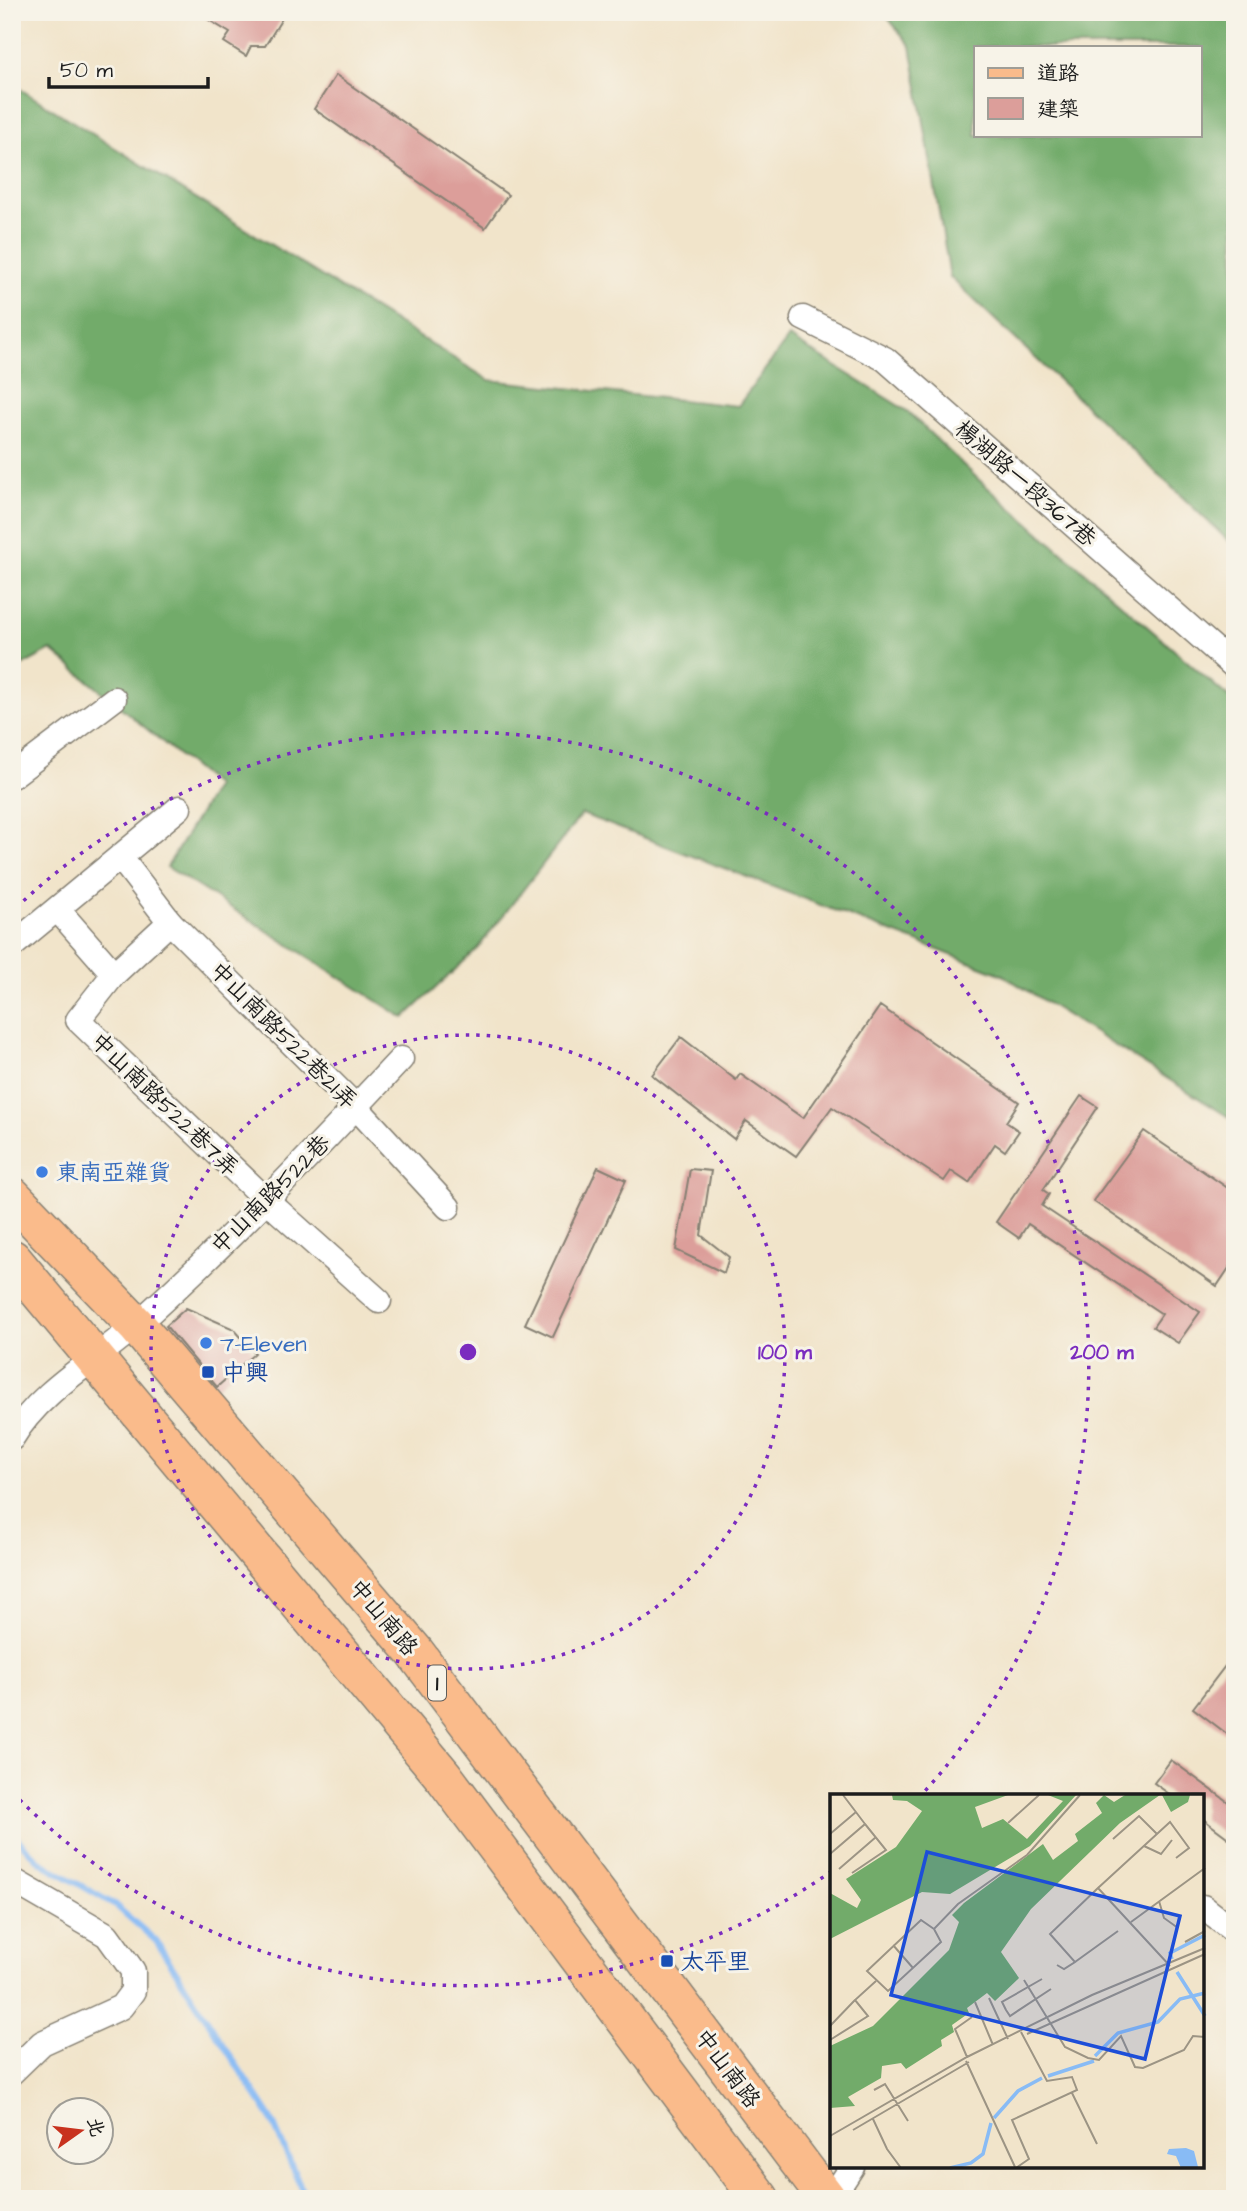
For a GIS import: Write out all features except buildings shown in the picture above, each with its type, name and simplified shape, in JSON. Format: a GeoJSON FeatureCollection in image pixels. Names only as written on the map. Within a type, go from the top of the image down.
{"type":"FeatureCollection","features":[{"type":"Feature","properties":{"kind":"main road","name":"中山南路"},"geometry":{"type":"LineString","coordinates":[[12,1196],[136,1325],[414,1651],[829,2199]]}},
{"type":"Feature","properties":{"kind":"main road"},"geometry":{"type":"LineString","coordinates":[[12,1259],[444,1777],[760,2199]]}},
{"type":"Feature","properties":{"kind":"street","name":"楊湖路一段367巷"},"geometry":{"type":"LineString","coordinates":[[803,318],[885,359],[1235,667]]}},
{"type":"Feature","properties":{"kind":"street"},"geometry":{"type":"LineString","coordinates":[[12,776],[114,699]]}},
{"type":"Feature","properties":{"kind":"street"},"geometry":{"type":"LineString","coordinates":[[12,946],[179,808]]}},
{"type":"Feature","properties":{"kind":"street","name":"中山南路522巷21弄"},"geometry":{"type":"LineString","coordinates":[[120,857],[170,922],[356,1107],[448,1207]]}},
{"type":"Feature","properties":{"kind":"street"},"geometry":{"type":"LineString","coordinates":[[58,910],[114,974],[170,922]]}},
{"type":"Feature","properties":{"kind":"street","name":"中山南路522巷7弄"},"geometry":{"type":"LineString","coordinates":[[114,974],[78,1020],[265,1199]]}},
{"type":"Feature","properties":{"kind":"street","name":"中山南路522巷"},"geometry":{"type":"LineString","coordinates":[[12,1438],[24,1419],[92,1358],[136,1325],[265,1199],[401,1059]]}},
{"type":"Feature","properties":{"kind":"street"},"geometry":{"type":"LineString","coordinates":[[265,1199],[379,1301]]}},
{"type":"Feature","properties":{"kind":"street"},"geometry":{"type":"LineString","coordinates":[[12,1880],[107,1935],[133,1970],[133,1991],[121,2007],[42,2043],[12,2072]]}},
{"type":"Feature","properties":{"kind":"street"},"geometry":{"type":"LineString","coordinates":[[1205,1909],[1235,1932]]}},
{"type":"Feature","properties":{"kind":"street"},"geometry":{"type":"LineString","coordinates":[[829,2199],[851,2169]]}},
{"type":"Feature","properties":{"kind":"green space"},"geometry":{"type":"Polygon","coordinates":[[[883,12],[1235,12],[1235,547],[950,277],[911,46],[883,12]]]}},
{"type":"Feature","properties":{"kind":"green space"},"geometry":{"type":"Polygon","coordinates":[[[12,84],[489,380],[738,406],[789,337],[907,411],[978,479],[1235,703],[1235,1121],[1001,974],[582,814],[477,949],[404,1018],[167,867],[216,786],[51,650],[12,671],[12,84]]]}},
{"type":"Feature","properties":{"kind":"waterway"},"geometry":{"type":"LineString","coordinates":[[12,1833],[40,1862],[115,1905],[156,1941],[271,2118],[306,2199]]}},
{"type":"Feature","properties":{"kind":"place","name":"東南亞雜貨"},"geometry":{"type":"Point","coordinates":[42,1172]}},
{"type":"Feature","properties":{"kind":"place","name":"7-Eleven"},"geometry":{"type":"Point","coordinates":[206,1343]}},
{"type":"Feature","properties":{"kind":"place","name":"中興"},"geometry":{"type":"Point","coordinates":[208,1372]}},
{"type":"Feature","properties":{"kind":"place","name":"太平里"},"geometry":{"type":"Point","coordinates":[667,1961]}}]}
